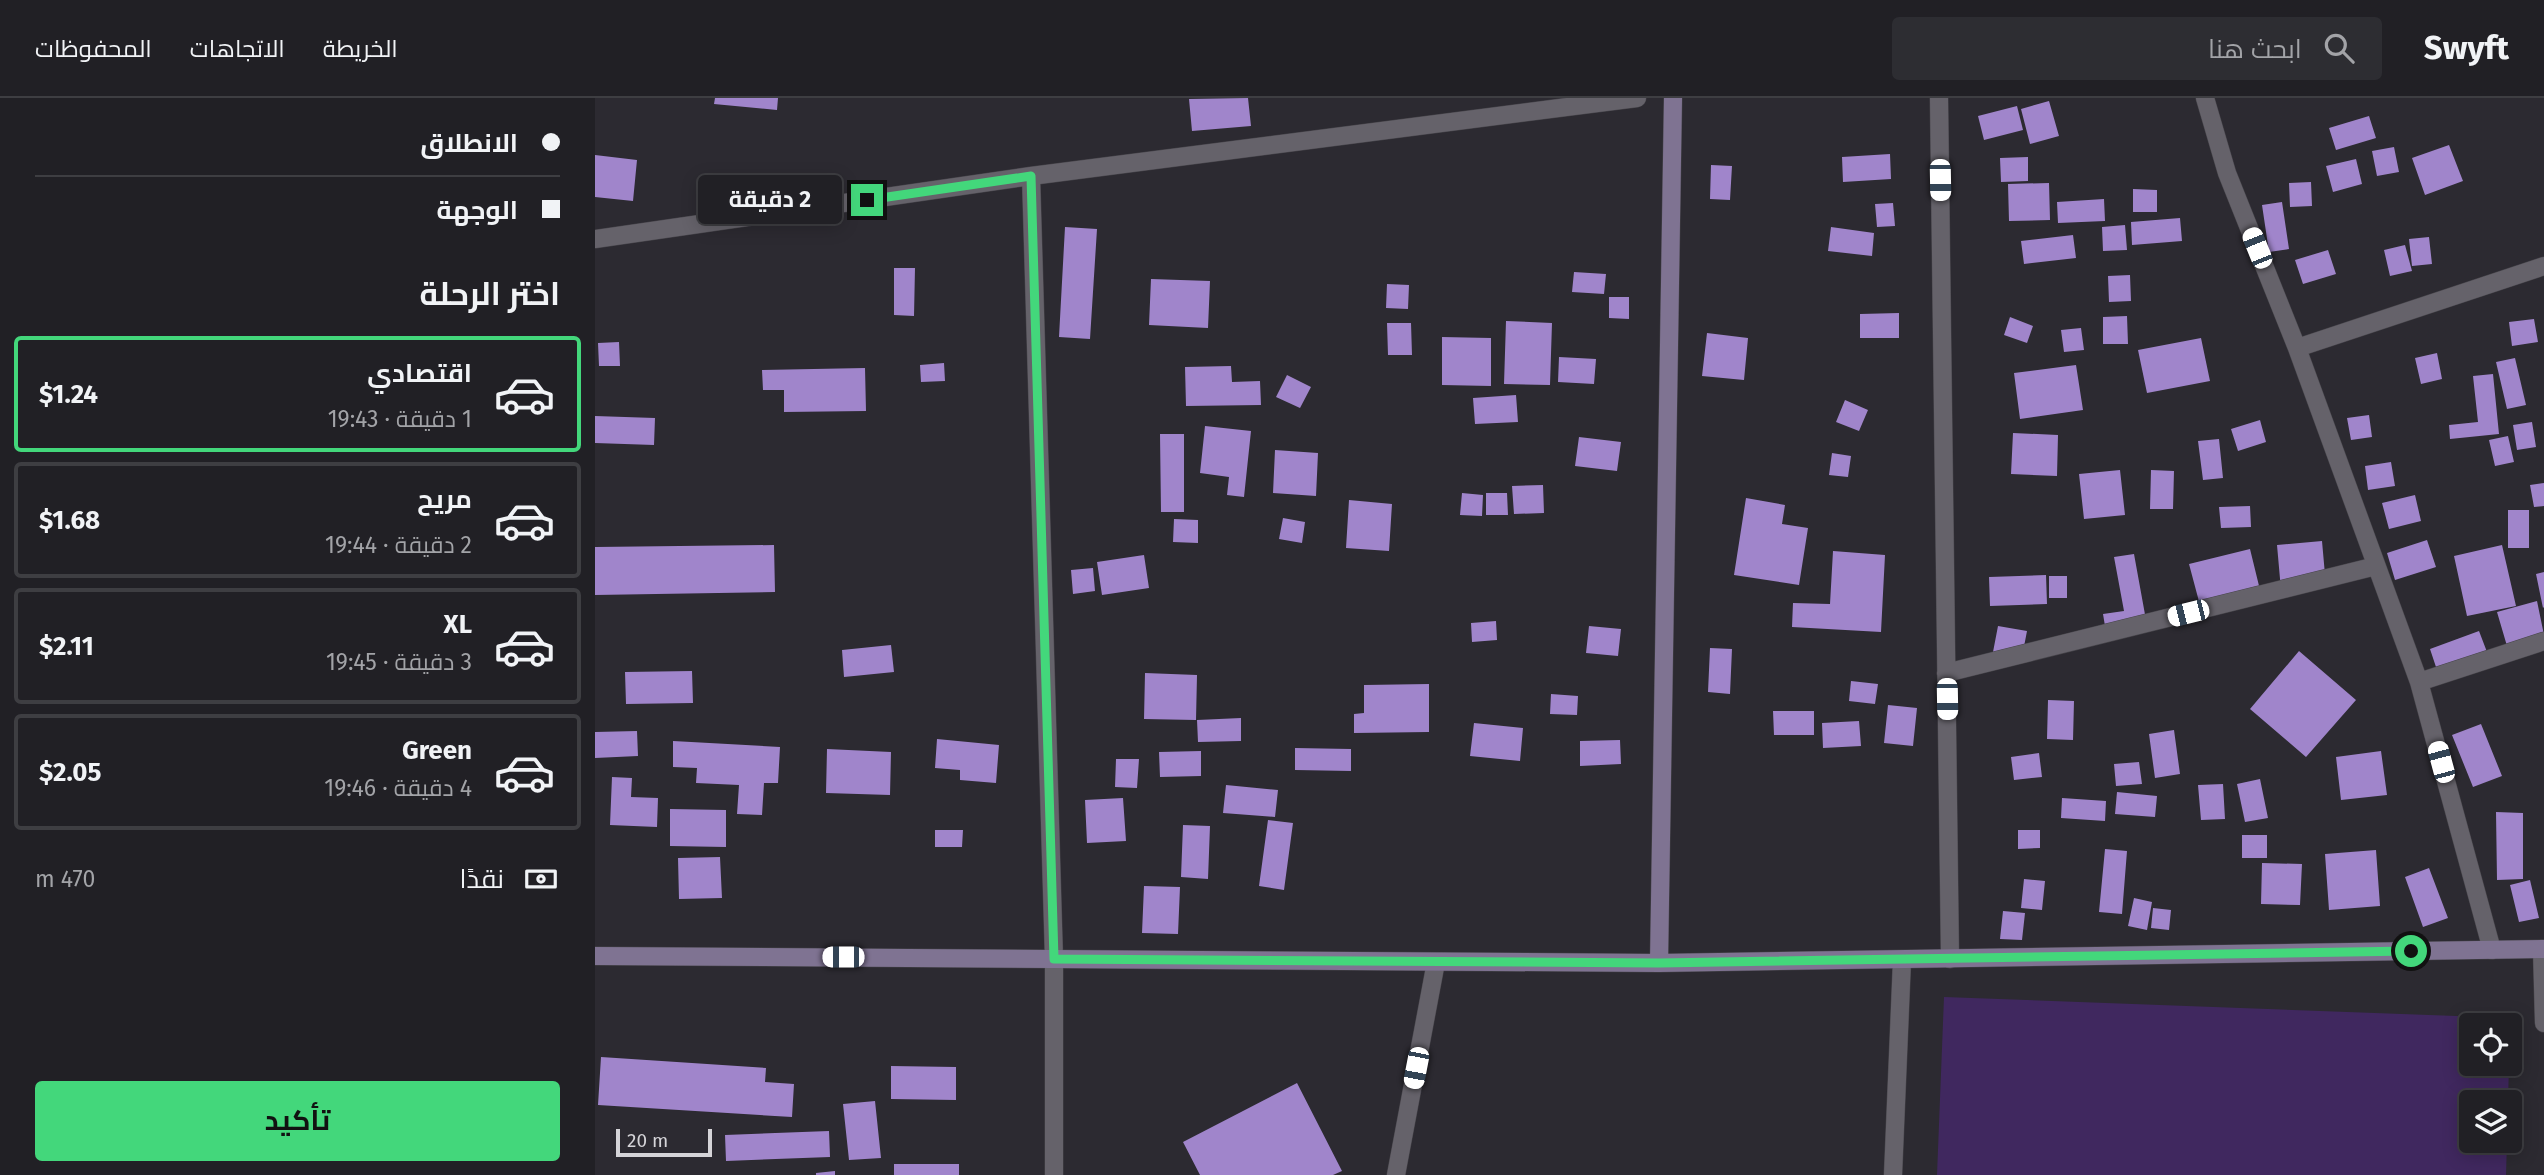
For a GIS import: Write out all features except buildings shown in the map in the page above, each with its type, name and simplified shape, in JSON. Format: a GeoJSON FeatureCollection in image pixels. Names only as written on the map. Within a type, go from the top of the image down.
{"type":"FeatureCollection","features":[{"type":"Feature","properties":{"kind":"main road"},"geometry":{"type":"LineString","coordinates":[[1659,963],[1673,98]]}},
{"type":"Feature","properties":{"kind":"main road"},"geometry":{"type":"LineString","coordinates":[[595,956],[1659,963],[2543,949]]}},
{"type":"Feature","properties":{"kind":"street"},"geometry":{"type":"LineString","coordinates":[[595,239],[1031,176],[1637,98]]}},
{"type":"Feature","properties":{"kind":"street"},"geometry":{"type":"LineString","coordinates":[[1939,98],[1950,959]]}},
{"type":"Feature","properties":{"kind":"street"},"geometry":{"type":"LineString","coordinates":[[2205,98],[2227,173],[2297,348],[2419,682],[2492,950]]}},
{"type":"Feature","properties":{"kind":"street"},"geometry":{"type":"LineString","coordinates":[[1031,176],[1054,959],[1054,1175]]}},
{"type":"Feature","properties":{"kind":"street"},"geometry":{"type":"LineString","coordinates":[[2297,348],[2544,266]]}},
{"type":"Feature","properties":{"kind":"street"},"geometry":{"type":"LineString","coordinates":[[1946,673],[2377,566]]}},
{"type":"Feature","properties":{"kind":"street"},"geometry":{"type":"LineString","coordinates":[[2419,682],[2544,641]]}},
{"type":"Feature","properties":{"kind":"street"},"geometry":{"type":"LineString","coordinates":[[2543,949],[2544,1023]]}},
{"type":"Feature","properties":{"kind":"street"},"geometry":{"type":"LineString","coordinates":[[1893,1175],[1902,960]]}},
{"type":"Feature","properties":{"kind":"street"},"geometry":{"type":"LineString","coordinates":[[1396,1175],[1436,962]]}},
{"type":"Feature","properties":{"kind":"shaded area"},"geometry":{"type":"Polygon","coordinates":[[[1944,997],[2459,1016],[2459,1076],[2509,1076],[2508,1090],[2459,1090],[2459,1153],[2507,1153],[2506,1175],[1937,1175],[1944,997]]]}},
{"type":"Feature","properties":{"kind":"route"},"geometry":{"type":"LineString","coordinates":[[867,200],[1031,176],[1054,959],[1659,963],[2411,951]]}}]}
